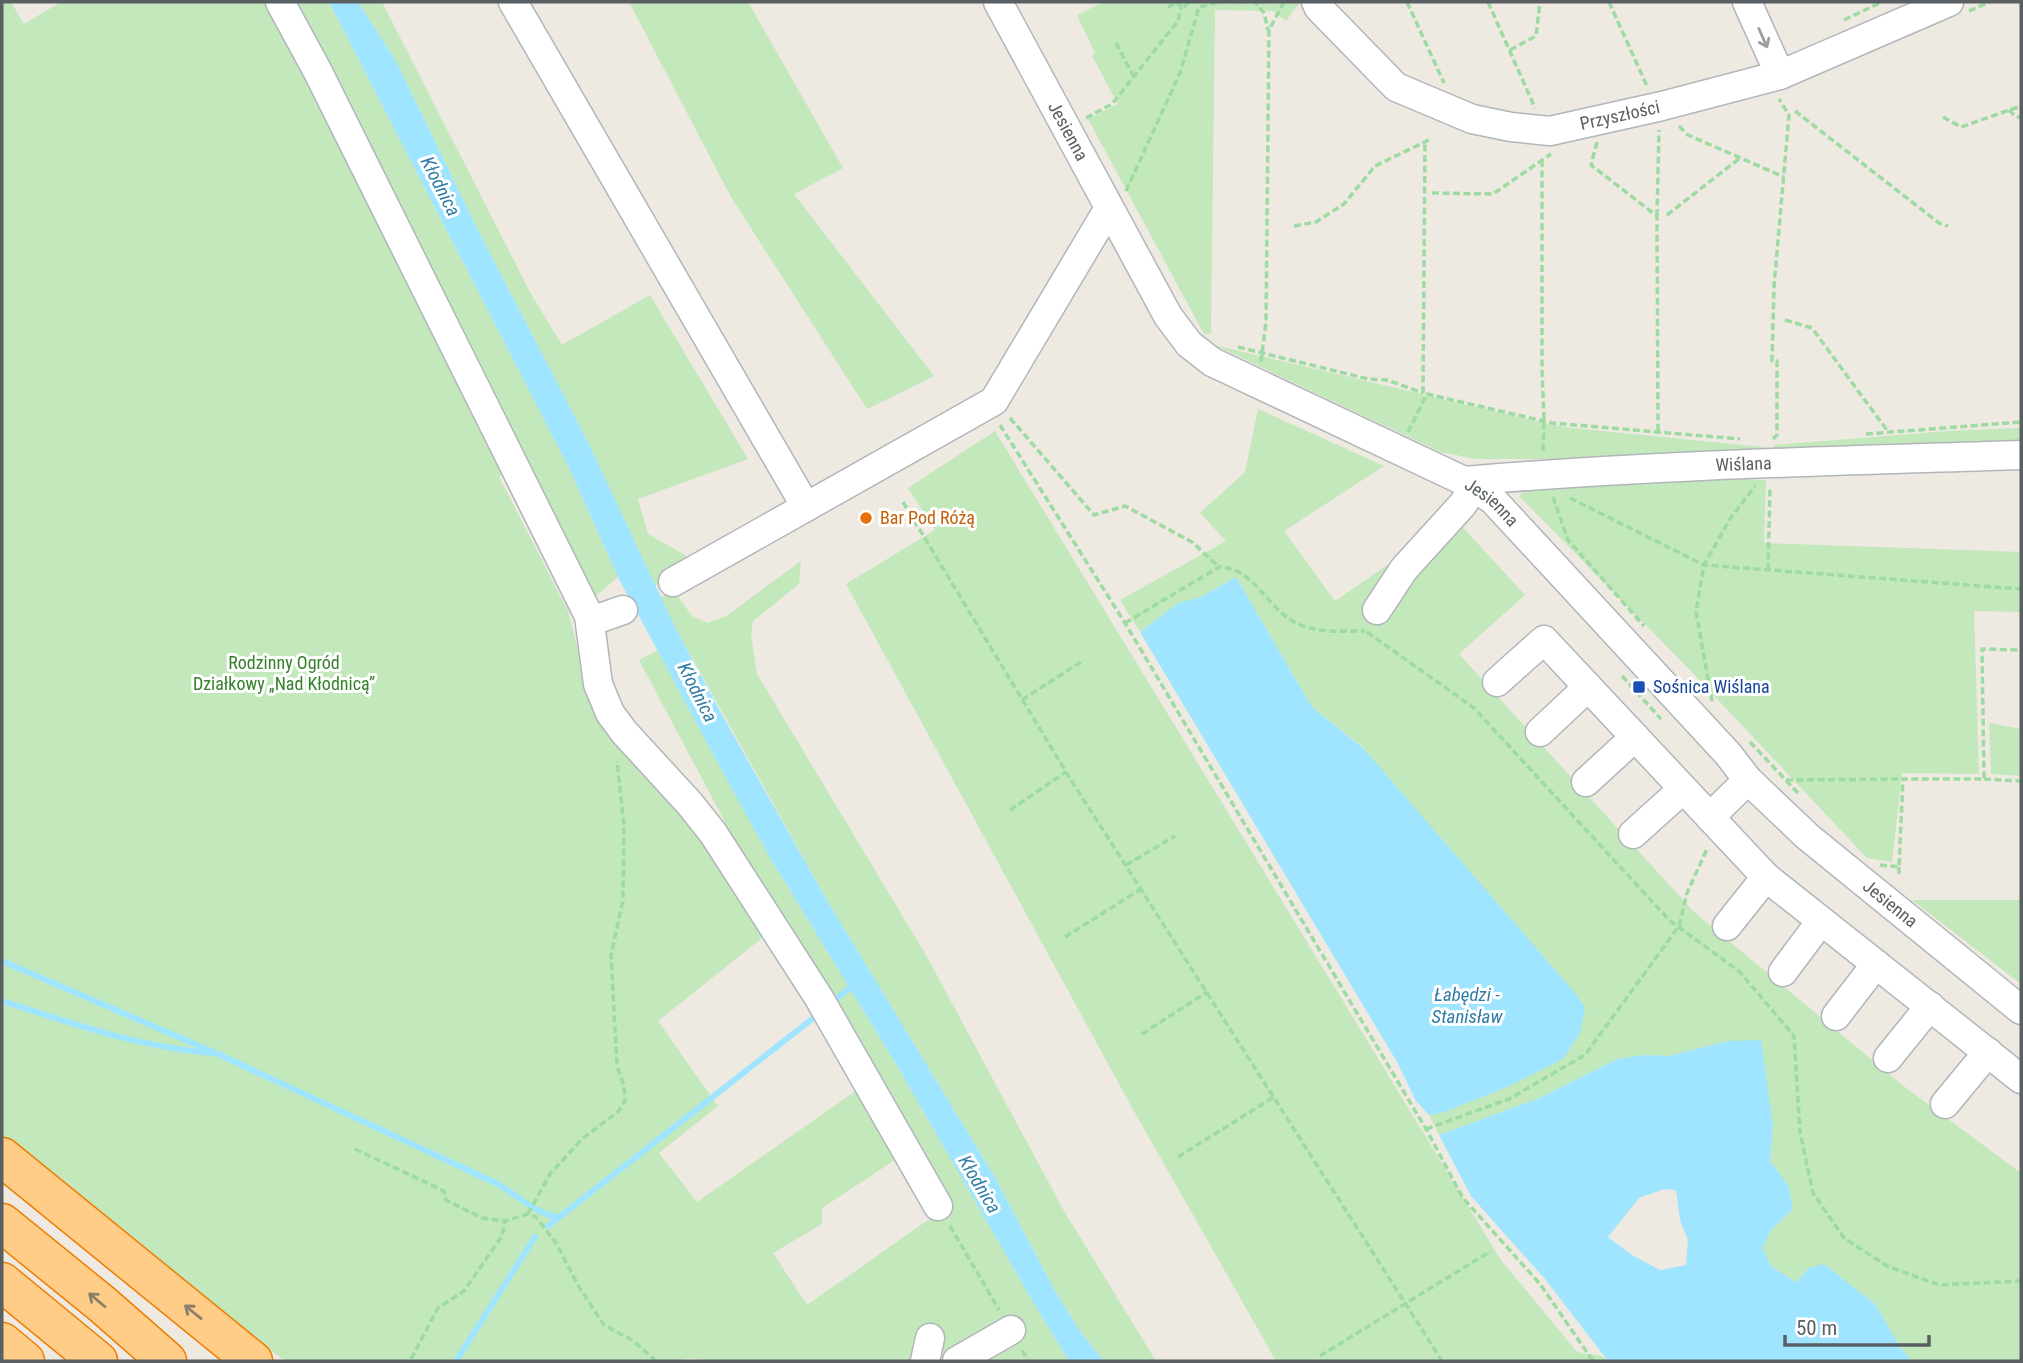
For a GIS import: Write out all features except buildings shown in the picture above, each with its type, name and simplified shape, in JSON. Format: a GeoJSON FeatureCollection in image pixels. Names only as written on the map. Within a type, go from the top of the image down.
{"type":"FeatureCollection","features":[{"type":"Feature","properties":{"kind":"highway"},"geometry":{"type":"LineString","coordinates":[[2,1157],[252,1359]]}},
{"type":"Feature","properties":{"kind":"highway"},"geometry":{"type":"LineString","coordinates":[[2,1223],[167,1361]]}},
{"type":"Feature","properties":{"kind":"highway"},"geometry":{"type":"LineString","coordinates":[[2,1282],[98,1361]]}},
{"type":"Feature","properties":{"kind":"highway"},"geometry":{"type":"LineString","coordinates":[[2,1342],[25,1361]]}},
{"type":"Feature","properties":{"kind":"street"},"geometry":{"type":"LineString","coordinates":[[280,2],[317,70],[589,616],[598,684],[610,713],[713,833],[819,998],[938,1206]]}},
{"type":"Feature","properties":{"kind":"street"},"geometry":{"type":"LineString","coordinates":[[513,2],[806,507]]}},
{"type":"Feature","properties":{"kind":"street","name":"Jesienna"},"geometry":{"type":"LineString","coordinates":[[999,2],[1115,205],[1168,316],[1189,344],[1212,362],[1469,484],[1493,500],[1728,754],[1748,780],[1808,837],[2021,1010]]}},
{"type":"Feature","properties":{"kind":"street","name":"Przyszłości"},"geometry":{"type":"LineString","coordinates":[[1315,2],[1396,87],[1472,120],[1550,131],[1770,78],[1949,2]]}},
{"type":"Feature","properties":{"kind":"street"},"geometry":{"type":"LineString","coordinates":[[1747,2],[1770,78]]}},
{"type":"Feature","properties":{"kind":"street"},"geometry":{"type":"LineString","coordinates":[[673,582],[991,403],[1115,205]]}},
{"type":"Feature","properties":{"kind":"street","name":"Wiślana"},"geometry":{"type":"LineString","coordinates":[[1469,484],[1547,481],[1775,460],[2021,455]]}},
{"type":"Feature","properties":{"kind":"street"},"geometry":{"type":"LineString","coordinates":[[1377,610],[1404,569],[1462,504],[1469,484]]}},
{"type":"Feature","properties":{"kind":"street"},"geometry":{"type":"LineString","coordinates":[[589,616],[600,618],[623,610]]}},
{"type":"Feature","properties":{"kind":"street"},"geometry":{"type":"LineString","coordinates":[[1497,682],[1544,640],[1766,877],[2021,1079]]}},
{"type":"Feature","properties":{"kind":"street"},"geometry":{"type":"LineString","coordinates":[[1540,732],[1588,687]]}},
{"type":"Feature","properties":{"kind":"street"},"geometry":{"type":"LineString","coordinates":[[1586,782],[1635,737]]}},
{"type":"Feature","properties":{"kind":"street"},"geometry":{"type":"LineString","coordinates":[[1714,822],[1748,780]]}},
{"type":"Feature","properties":{"kind":"street"},"geometry":{"type":"LineString","coordinates":[[1633,834],[1683,789]]}},
{"type":"Feature","properties":{"kind":"street"},"geometry":{"type":"LineString","coordinates":[[1727,926],[1766,877]]}},
{"type":"Feature","properties":{"kind":"street"},"geometry":{"type":"LineString","coordinates":[[1783,971],[1821,921]]}},
{"type":"Feature","properties":{"kind":"street"},"geometry":{"type":"LineString","coordinates":[[1836,1016],[1876,964]]}},
{"type":"Feature","properties":{"kind":"street"},"geometry":{"type":"LineString","coordinates":[[1888,1058],[1930,1006]]}},
{"type":"Feature","properties":{"kind":"street"},"geometry":{"type":"LineString","coordinates":[[1945,1104],[1989,1052]]}},
{"type":"Feature","properties":{"kind":"street"},"geometry":{"type":"LineString","coordinates":[[957,1361],[1011,1330]]}},
{"type":"Feature","properties":{"kind":"path"},"geometry":{"type":"LineString","coordinates":[[1168,7],[1176,2],[1181,7]]}},
{"type":"Feature","properties":{"kind":"path"},"geometry":{"type":"LineString","coordinates":[[1181,7],[1185,7],[1189,2]]}},
{"type":"Feature","properties":{"kind":"path"},"geometry":{"type":"LineString","coordinates":[[1115,205],[1181,73],[1199,7],[1219,2],[1255,2],[1264,13],[1269,30],[1266,322],[1259,371]]}},
{"type":"Feature","properties":{"kind":"path"},"geometry":{"type":"LineString","coordinates":[[1269,30],[1284,2]]}},
{"type":"Feature","properties":{"kind":"path"},"geometry":{"type":"LineString","coordinates":[[1407,2],[1445,86]]}},
{"type":"Feature","properties":{"kind":"path"},"geometry":{"type":"LineString","coordinates":[[1411,12],[1413,2]]}},
{"type":"Feature","properties":{"kind":"path"},"geometry":{"type":"LineString","coordinates":[[1488,2],[1539,116]]}},
{"type":"Feature","properties":{"kind":"path"},"geometry":{"type":"LineString","coordinates":[[1510,50],[1536,36],[1540,2]]}},
{"type":"Feature","properties":{"kind":"path"},"geometry":{"type":"LineString","coordinates":[[1609,2],[1649,92]]}},
{"type":"Feature","properties":{"kind":"path"},"geometry":{"type":"LineString","coordinates":[[1078,123],[1112,104],[1178,21],[1181,7]]}},
{"type":"Feature","properties":{"kind":"path"},"geometry":{"type":"LineString","coordinates":[[1116,43],[1134,77]]}},
{"type":"Feature","properties":{"kind":"path"},"geometry":{"type":"LineString","coordinates":[[1768,570],[1775,460],[1770,442],[1777,435],[1777,361],[1772,361],[1774,285],[1789,115],[1776,93],[1760,94],[1770,78]]}},
{"type":"Feature","properties":{"kind":"path"},"geometry":{"type":"LineString","coordinates":[[1943,117],[1961,127],[2021,106]]}},
{"type":"Feature","properties":{"kind":"path"},"geometry":{"type":"LineString","coordinates":[[2009,110],[2016,117],[2021,117]]}},
{"type":"Feature","properties":{"kind":"path"},"geometry":{"type":"LineString","coordinates":[[1796,111],[1929,215],[1948,226]]}},
{"type":"Feature","properties":{"kind":"path"},"geometry":{"type":"LineString","coordinates":[[1675,122],[1688,135],[1784,177]]}},
{"type":"Feature","properties":{"kind":"path"},"geometry":{"type":"LineString","coordinates":[[1658,432],[1659,125]]}},
{"type":"Feature","properties":{"kind":"path"},"geometry":{"type":"LineString","coordinates":[[1294,226],[1316,222],[1344,204],[1376,166],[1431,139]]}},
{"type":"Feature","properties":{"kind":"path"},"geometry":{"type":"LineString","coordinates":[[1597,140],[1591,165],[1657,216]]}},
{"type":"Feature","properties":{"kind":"path"},"geometry":{"type":"LineString","coordinates":[[1404,440],[1425,393],[1425,141]]}},
{"type":"Feature","properties":{"kind":"path"},"geometry":{"type":"LineString","coordinates":[[1432,193],[1493,194],[1551,154]]}},
{"type":"Feature","properties":{"kind":"path"},"geometry":{"type":"LineString","coordinates":[[1667,215],[1741,158]]}},
{"type":"Feature","properties":{"kind":"path"},"geometry":{"type":"LineString","coordinates":[[1542,160],[1542,455],[1547,481],[1568,540],[1648,631]]}},
{"type":"Feature","properties":{"kind":"path"},"geometry":{"type":"LineString","coordinates":[[1785,320],[1812,328],[1889,433]]}},
{"type":"Feature","properties":{"kind":"path"},"geometry":{"type":"LineString","coordinates":[[1231,345],[1368,379],[1387,380],[1425,393],[1544,421],[1742,439]]}},
{"type":"Feature","properties":{"kind":"path"},"geometry":{"type":"LineString","coordinates":[[991,403],[1094,515],[1125,506],[1192,542],[1219,567],[1235,569],[1255,584],[1273,606],[1292,621],[1312,629],[1365,631],[1474,708],[1669,920],[1741,972],[1794,1036],[1800,1132],[1813,1193],[1844,1238],[1887,1266],[1939,1285],[2021,1281]]}},
{"type":"Feature","properties":{"kind":"path"},"geometry":{"type":"LineString","coordinates":[[991,403],[1426,1129],[1463,1198],[1540,1284],[1594,1361]]}},
{"type":"Feature","properties":{"kind":"path"},"geometry":{"type":"LineString","coordinates":[[1862,435],[2021,422]]}},
{"type":"Feature","properties":{"kind":"path"},"geometry":{"type":"LineString","coordinates":[[1703,691],[1712,701],[1696,612],[1704,565],[1730,519],[1775,460]]}},
{"type":"Feature","properties":{"kind":"path"},"geometry":{"type":"LineString","coordinates":[[1547,481],[1704,565],[2021,589]]}},
{"type":"Feature","properties":{"kind":"path"},"geometry":{"type":"LineString","coordinates":[[903,502],[1066,772],[1442,1361]]}},
{"type":"Feature","properties":{"kind":"path"},"geometry":{"type":"LineString","coordinates":[[1125,623],[1219,567]]}},
{"type":"Feature","properties":{"kind":"path"},"geometry":{"type":"LineString","coordinates":[[1984,779],[1982,649],[2021,650]]}},
{"type":"Feature","properties":{"kind":"path"},"geometry":{"type":"LineString","coordinates":[[1022,700],[1084,660]]}},
{"type":"Feature","properties":{"kind":"path"},"geometry":{"type":"LineString","coordinates":[[355,1149],[444,1191],[446,1200],[481,1218],[505,1221],[529,1212],[558,1165],[583,1138],[618,1112],[625,1101],[624,1086],[617,1066],[611,955],[623,900],[624,825],[617,758],[624,732]]}},
{"type":"Feature","properties":{"kind":"path"},"geometry":{"type":"LineString","coordinates":[[1749,741],[1804,799]]}},
{"type":"Feature","properties":{"kind":"path"},"geometry":{"type":"LineString","coordinates":[[1010,810],[1066,772]]}},
{"type":"Feature","properties":{"kind":"path"},"geometry":{"type":"LineString","coordinates":[[1899,876],[1903,779]]}},
{"type":"Feature","properties":{"kind":"path"},"geometry":{"type":"LineString","coordinates":[[1786,780],[2021,781]]}},
{"type":"Feature","properties":{"kind":"path"},"geometry":{"type":"LineString","coordinates":[[1426,1129],[1509,1099],[1585,1055],[1679,926],[1687,893],[1714,822]]}},
{"type":"Feature","properties":{"kind":"path"},"geometry":{"type":"LineString","coordinates":[[1126,865],[1175,836]]}},
{"type":"Feature","properties":{"kind":"path"},"geometry":{"type":"LineString","coordinates":[[1876,865],[1899,867]]}},
{"type":"Feature","properties":{"kind":"path"},"geometry":{"type":"LineString","coordinates":[[1065,937],[1141,889]]}},
{"type":"Feature","properties":{"kind":"path"},"geometry":{"type":"LineString","coordinates":[[1142,1034],[1207,992]]}},
{"type":"Feature","properties":{"kind":"path"},"geometry":{"type":"LineString","coordinates":[[1178,1157],[1274,1097]]}},
{"type":"Feature","properties":{"kind":"path"},"geometry":{"type":"LineString","coordinates":[[938,1206],[1028,1361]]}},
{"type":"Feature","properties":{"kind":"path"},"geometry":{"type":"LineString","coordinates":[[529,1212],[556,1243],[579,1287],[604,1325],[632,1340],[656,1361]]}},
{"type":"Feature","properties":{"kind":"path"},"geometry":{"type":"LineString","coordinates":[[411,1359],[438,1308],[464,1292],[502,1236],[505,1221]]}},
{"type":"Feature","properties":{"kind":"path"},"geometry":{"type":"LineString","coordinates":[[1320,1356],[1491,1251]]}},
{"type":"Feature","properties":{"kind":"green space","name":"Rodzinny Ogród Działkowy „Nad Kłodnicą”"},"geometry":{"type":"Polygon","coordinates":[[[2,2],[11,2],[24,24],[61,2],[273,2],[509,468],[499,477],[568,611],[585,677],[704,836],[766,935],[658,1021],[718,1106],[659,1153],[697,1202],[860,1088],[901,1156],[822,1208],[822,1224],[773,1253],[807,1305],[948,1206],[747,871],[724,820],[639,660],[659,650],[772,861],[896,1064],[1069,1361],[714,1361],[689,1358],[675,1361],[287,1361],[270,1351],[2,1136],[2,2]]]}},
{"type":"Feature","properties":{"kind":"green space"},"geometry":{"type":"Polygon","coordinates":[[[286,2],[329,2],[569,468],[618,577],[591,600],[286,2]]]}},
{"type":"Feature","properties":{"kind":"green space"},"geometry":{"type":"Polygon","coordinates":[[[358,2],[382,2],[531,294],[562,345],[650,295],[748,459],[638,499],[648,534],[685,555],[690,564],[655,585],[589,444],[479,232],[396,61],[358,2]]]}},
{"type":"Feature","properties":{"kind":"green space"},"geometry":{"type":"Polygon","coordinates":[[[629,2],[748,2],[843,168],[794,194],[934,376],[867,409],[731,197],[629,2]]]}},
{"type":"Feature","properties":{"kind":"green space"},"geometry":{"type":"Polygon","coordinates":[[[1104,2],[1300,2],[1286,21],[1273,11],[1215,10],[1211,334],[1204,334],[1088,119],[1118,104],[1092,56],[1095,53],[1077,15],[1104,2]]]}},
{"type":"Feature","properties":{"kind":"green space"},"geometry":{"type":"Polygon","coordinates":[[[1214,345],[1563,427],[1763,447],[1763,457],[1549,463],[1548,459],[1476,459],[1441,452],[1214,345]]]}},
{"type":"Feature","properties":{"kind":"green space"},"geometry":{"type":"Polygon","coordinates":[[[1258,409],[1384,466],[1284,531],[1335,601],[1389,564],[1445,508],[1525,595],[1459,654],[1693,911],[1902,1085],[2021,1173],[2021,1361],[1912,1361],[1900,1347],[1876,1305],[1809,1268],[1796,1282],[1772,1267],[1761,1248],[1771,1230],[1793,1209],[1788,1185],[1770,1161],[1773,1126],[1728,1041],[1669,1056],[1644,1055],[1617,1059],[1537,1099],[1439,1135],[1429,1115],[1445,1112],[1507,1087],[1364,748],[1312,707],[1236,577],[1201,597],[1178,603],[1140,632],[1120,600],[1226,541],[1200,513],[1245,472],[1258,409]]]}},
{"type":"Feature","properties":{"kind":"green space"},"geometry":{"type":"Polygon","coordinates":[[[2021,428],[2021,448],[1775,456],[1774,445],[2021,428]]]}},
{"type":"Feature","properties":{"kind":"green space"},"geometry":{"type":"Polygon","coordinates":[[[995,431],[1501,1260],[1577,1352],[1602,1356],[1608,1361],[1276,1361],[1130,1104],[846,584],[935,530],[908,488],[995,431]]]}},
{"type":"Feature","properties":{"kind":"green space"},"geometry":{"type":"Polygon","coordinates":[[[1723,478],[1766,480],[1764,543],[2021,552],[2021,612],[1974,611],[1979,774],[1902,773],[1892,862],[1867,858],[1690,670],[1519,496],[1535,482],[1723,478]]]}},
{"type":"Feature","properties":{"kind":"green space"},"geometry":{"type":"Polygon","coordinates":[[[801,561],[799,584],[753,621],[751,635],[757,674],[926,955],[1064,1211],[1156,1361],[1104,1361],[1080,1331],[1055,1291],[996,1179],[828,902],[660,597],[674,591],[692,616],[708,623],[726,616],[801,561]]]}},
{"type":"Feature","properties":{"kind":"green space"},"geometry":{"type":"Polygon","coordinates":[[[1989,723],[2021,729],[2021,776],[1991,774],[1989,723]]]}},
{"type":"Feature","properties":{"kind":"green space"},"geometry":{"type":"Polygon","coordinates":[[[1912,900],[2021,900],[2021,984],[1912,900]]]}},
{"type":"Feature","properties":{"kind":"water","name":"Kłodnica"},"geometry":{"type":"Polygon","coordinates":[[[329,2],[358,2],[396,61],[479,232],[589,444],[676,629],[721,713],[828,902],[996,1179],[1055,1291],[1080,1331],[1104,1361],[1069,1361],[896,1064],[772,861],[618,577],[569,468],[329,2]]]}},
{"type":"Feature","properties":{"kind":"water","name":"Łabędzi - Stanisław"},"geometry":{"type":"Polygon","coordinates":[[[1236,577],[1312,707],[1363,748],[1575,993],[1585,1008],[1580,1033],[1563,1059],[1507,1087],[1445,1112],[1429,1115],[1416,1101],[1397,1062],[1140,632],[1178,603],[1201,597],[1236,577]]]}},
{"type":"Feature","properties":{"kind":"water"},"geometry":{"type":"Polygon","coordinates":[[[1761,1040],[1773,1126],[1770,1161],[1788,1185],[1793,1209],[1771,1230],[1762,1248],[1772,1267],[1796,1282],[1809,1268],[1824,1264],[1876,1305],[1900,1347],[1912,1361],[1608,1361],[1545,1279],[1471,1196],[1439,1135],[1537,1099],[1617,1059],[1644,1055],[1669,1056],[1728,1041],[1761,1040]],[[1664,1189],[1639,1198],[1608,1237],[1632,1255],[1660,1270],[1686,1265],[1688,1240],[1680,1220],[1676,1190],[1664,1189]]]}},
{"type":"Feature","properties":{"kind":"waterway"},"geometry":{"type":"LineString","coordinates":[[2,961],[218,1054],[498,1184],[536,1209],[559,1217]]}},
{"type":"Feature","properties":{"kind":"waterway"},"geometry":{"type":"LineString","coordinates":[[833,1002],[853,985]]}},
{"type":"Feature","properties":{"kind":"waterway"},"geometry":{"type":"LineString","coordinates":[[2,1001],[133,1040],[214,1053]]}},
{"type":"Feature","properties":{"kind":"waterway"},"geometry":{"type":"LineString","coordinates":[[548,1226],[816,1016]]}},
{"type":"Feature","properties":{"kind":"waterway"},"geometry":{"type":"LineString","coordinates":[[456,1361],[535,1237]]}},
{"type":"Feature","properties":{"kind":"place","name":"Bar Pod Różą"},"geometry":{"type":"Point","coordinates":[866,518]}},
{"type":"Feature","properties":{"kind":"place","name":"Sośnica Wiślana"},"geometry":{"type":"Point","coordinates":[1639,687]}}]}
